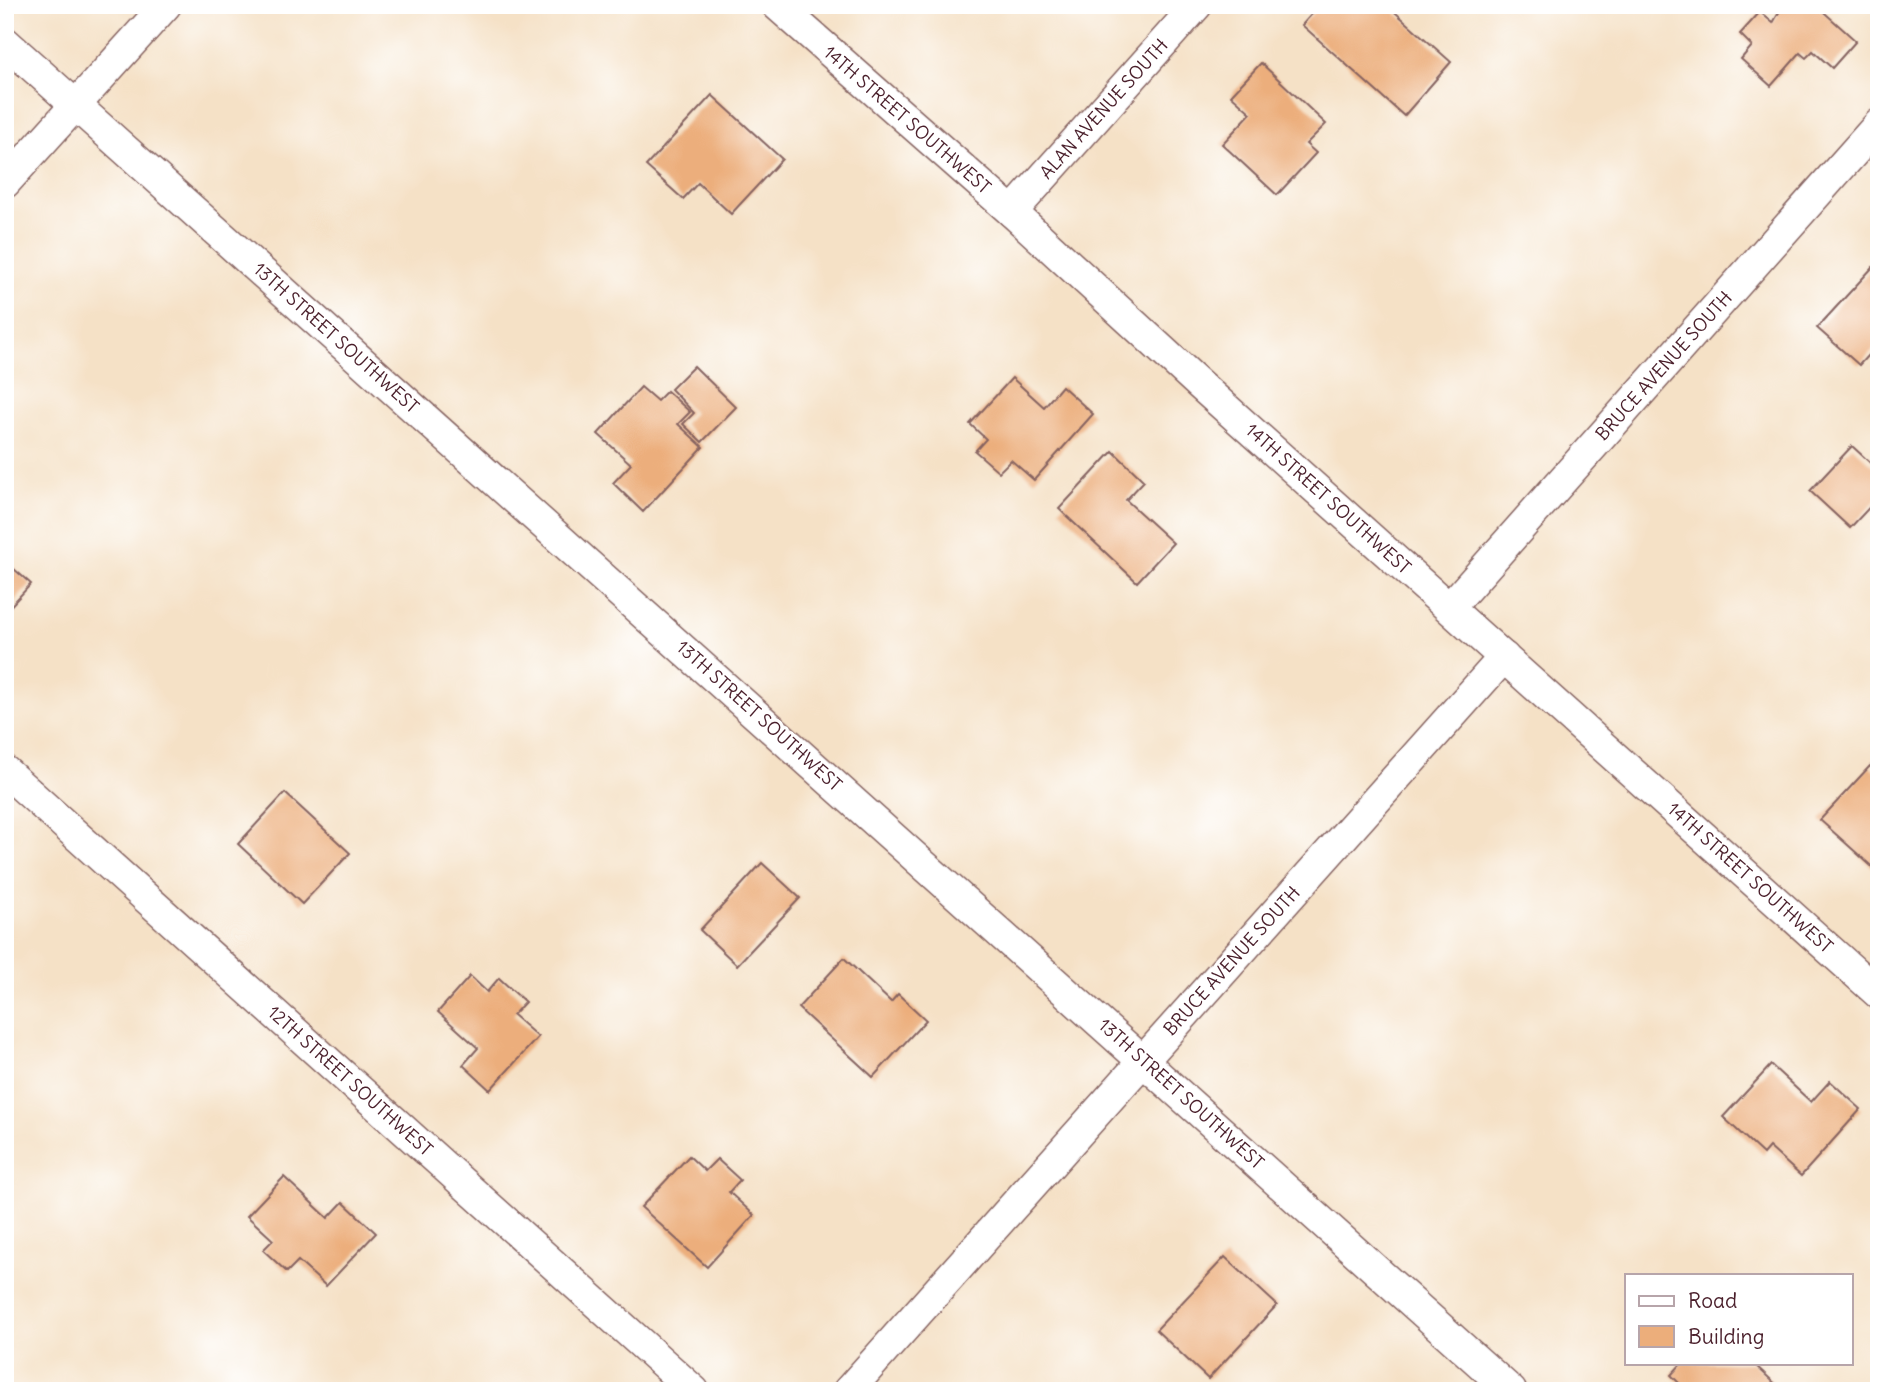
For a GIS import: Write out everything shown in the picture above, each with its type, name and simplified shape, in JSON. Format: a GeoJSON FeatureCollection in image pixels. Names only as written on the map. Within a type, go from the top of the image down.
{"type":"FeatureCollection","features":[{"type":"Feature","properties":{"kind":"street"},"geometry":{"type":"LineString","coordinates":[[5,183],[166,5]]}},
{"type":"Feature","properties":{"kind":"street","name":"14TH STREET SOUTHWEST"},"geometry":{"type":"LineString","coordinates":[[777,5],[1012,212],[1879,994]]}},
{"type":"Feature","properties":{"kind":"street","name":"ALAN AVENUE SOUTH"},"geometry":{"type":"LineString","coordinates":[[1012,212],[1196,5]]}},
{"type":"Feature","properties":{"kind":"street","name":"13TH STREET SOUTHWEST"},"geometry":{"type":"LineString","coordinates":[[5,42],[1511,1391]]}},
{"type":"Feature","properties":{"kind":"street","name":"BRUCE AVENUE SOUTH"},"geometry":{"type":"LineString","coordinates":[[1450,607],[1879,124]]}},
{"type":"Feature","properties":{"kind":"street","name":"BRUCE AVENUE SOUTH"},"geometry":{"type":"LineString","coordinates":[[848,1391],[1504,657]]}},
{"type":"Feature","properties":{"kind":"street","name":"12TH STREET SOUTHWEST"},"geometry":{"type":"LineString","coordinates":[[5,771],[694,1391]]}},
{"type":"Feature","properties":{"kind":"building"},"geometry":{"type":"Polygon","coordinates":[[[1320,5],[1339,5],[1345,11],[1350,5],[1387,5],[1451,62],[1404,116],[1302,25],[1320,5]]]}},
{"type":"Feature","properties":{"kind":"building"},"geometry":{"type":"Polygon","coordinates":[[[1788,5],[1816,5],[1856,41],[1832,68],[1813,51],[1806,58],[1800,53],[1771,86],[1741,59],[1752,46],[1740,34],[1760,12],[1773,23],[1781,9],[1788,5]]]}},
{"type":"Feature","properties":{"kind":"building"},"geometry":{"type":"Polygon","coordinates":[[[1261,63],[1326,124],[1306,144],[1316,153],[1277,195],[1222,144],[1251,113],[1231,95],[1261,63]]]}},
{"type":"Feature","properties":{"kind":"building"},"geometry":{"type":"Polygon","coordinates":[[[712,95],[782,159],[731,214],[698,183],[683,199],[646,166],[712,95]]]}},
{"type":"Feature","properties":{"kind":"building"},"geometry":{"type":"Polygon","coordinates":[[[1873,267],[1879,272],[1879,343],[1859,365],[1817,328],[1873,267]]]}},
{"type":"Feature","properties":{"kind":"building"},"geometry":{"type":"Polygon","coordinates":[[[694,366],[736,407],[702,442],[683,424],[694,413],[671,389],[694,366]]]}},
{"type":"Feature","properties":{"kind":"building"},"geometry":{"type":"Polygon","coordinates":[[[1012,378],[1044,407],[1062,386],[1093,414],[1034,480],[1011,460],[999,472],[975,451],[986,439],[970,424],[1012,378]]]}},
{"type":"Feature","properties":{"kind":"building"},"geometry":{"type":"Polygon","coordinates":[[[641,387],[657,401],[667,391],[690,412],[678,424],[703,447],[643,512],[613,483],[631,464],[598,434],[641,387]]]}},
{"type":"Feature","properties":{"kind":"building"},"geometry":{"type":"Polygon","coordinates":[[[1852,446],[1879,471],[1879,497],[1850,528],[1810,491],[1852,446]]]}},
{"type":"Feature","properties":{"kind":"building"},"geometry":{"type":"Polygon","coordinates":[[[1113,451],[1144,481],[1126,500],[1173,543],[1137,582],[1059,509],[1113,451]]]}},
{"type":"Feature","properties":{"kind":"building"},"geometry":{"type":"Polygon","coordinates":[[[5,561],[31,584],[5,612],[5,561]]]}},
{"type":"Feature","properties":{"kind":"building"},"geometry":{"type":"Polygon","coordinates":[[[1870,766],[1879,774],[1879,873],[1820,820],[1870,766]]]}},
{"type":"Feature","properties":{"kind":"building"},"geometry":{"type":"Polygon","coordinates":[[[285,793],[350,853],[302,904],[238,844],[285,793]]]}},
{"type":"Feature","properties":{"kind":"building"},"geometry":{"type":"Polygon","coordinates":[[[762,863],[800,898],[737,965],[700,930],[762,863]]]}},
{"type":"Feature","properties":{"kind":"building"},"geometry":{"type":"Polygon","coordinates":[[[844,958],[891,1002],[898,994],[926,1020],[873,1077],[798,1008],[844,958]]]}},
{"type":"Feature","properties":{"kind":"building"},"geometry":{"type":"Polygon","coordinates":[[[470,976],[487,992],[499,978],[525,1002],[513,1015],[538,1037],[490,1090],[463,1065],[478,1048],[438,1012],[470,976]]]}},
{"type":"Feature","properties":{"kind":"building"},"geometry":{"type":"Polygon","coordinates":[[[1771,1065],[1811,1102],[1830,1081],[1861,1109],[1801,1176],[1769,1147],[1763,1154],[1723,1117],[1771,1065]]]}},
{"type":"Feature","properties":{"kind":"building"},"geometry":{"type":"Polygon","coordinates":[[[689,1156],[705,1171],[717,1159],[740,1180],[729,1192],[754,1215],[707,1267],[641,1207],[689,1156]]]}},
{"type":"Feature","properties":{"kind":"building"},"geometry":{"type":"Polygon","coordinates":[[[284,1177],[328,1218],[343,1202],[376,1233],[326,1286],[298,1261],[287,1272],[263,1250],[273,1240],[247,1216],[284,1177]]]}},
{"type":"Feature","properties":{"kind":"building"},"geometry":{"type":"Polygon","coordinates":[[[1225,1257],[1277,1305],[1208,1379],[1156,1330],[1225,1257]]]}},
{"type":"Feature","properties":{"kind":"building"},"geometry":{"type":"Polygon","coordinates":[[[1681,1364],[1754,1364],[1783,1391],[1687,1391],[1671,1375],[1681,1364]]]}}]}
